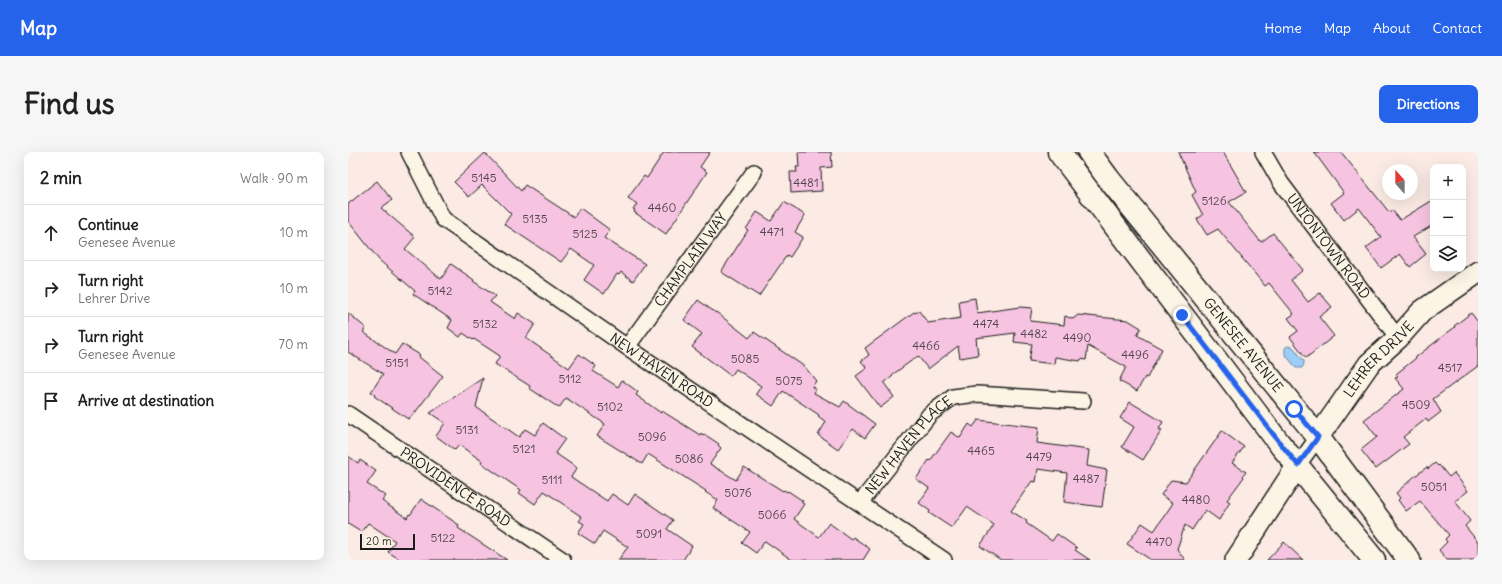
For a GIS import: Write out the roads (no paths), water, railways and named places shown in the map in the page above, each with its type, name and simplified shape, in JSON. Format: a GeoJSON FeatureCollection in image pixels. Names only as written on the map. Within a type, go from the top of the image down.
{"type":"FeatureCollection","features":[{"type":"Feature","properties":{"kind":"main road","name":"GENESEE AVENUE"},"geometry":{"type":"LineString","coordinates":[[1059,152],[1280,443],[1374,560]]}},
{"type":"Feature","properties":{"kind":"main road","name":"GENESEE AVENUE"},"geometry":{"type":"LineString","coordinates":[[1089,152],[1318,437],[1409,560]]}},
{"type":"Feature","properties":{"kind":"street","name":"NEW HAVEN ROAD"},"geometry":{"type":"LineString","coordinates":[[409,152],[443,219],[627,347],[944,560]]}},
{"type":"Feature","properties":{"kind":"street","name":"UNIONTOWN ROAD"},"geometry":{"type":"LineString","coordinates":[[1263,152],[1281,183],[1398,338]]}},
{"type":"Feature","properties":{"kind":"street","name":"CHAMPLAIN WAY"},"geometry":{"type":"LineString","coordinates":[[627,347],[754,172]]}},
{"type":"Feature","properties":{"kind":"street","name":"LEHRER DRIVE"},"geometry":{"type":"LineString","coordinates":[[1298,465],[1369,364],[1398,338],[1422,311],[1478,272]]}},
{"type":"Feature","properties":{"kind":"street","name":"NEW HAVEN PLACE"},"geometry":{"type":"LineString","coordinates":[[860,503],[930,414],[953,397],[977,394],[1083,401]]}},
{"type":"Feature","properties":{"kind":"street","name":"PROVIDENCE ROAD"},"geometry":{"type":"LineString","coordinates":[[348,414],[563,560]]}},
{"type":"Feature","properties":{"kind":"street"},"geometry":{"type":"LineString","coordinates":[[1236,560],[1298,465]]}},
{"type":"Feature","properties":{"kind":"water"},"geometry":{"type":"Polygon","coordinates":[[[1287,346],[1293,347],[1304,361],[1302,368],[1296,368],[1285,354],[1285,348],[1287,346]]]}}]}
